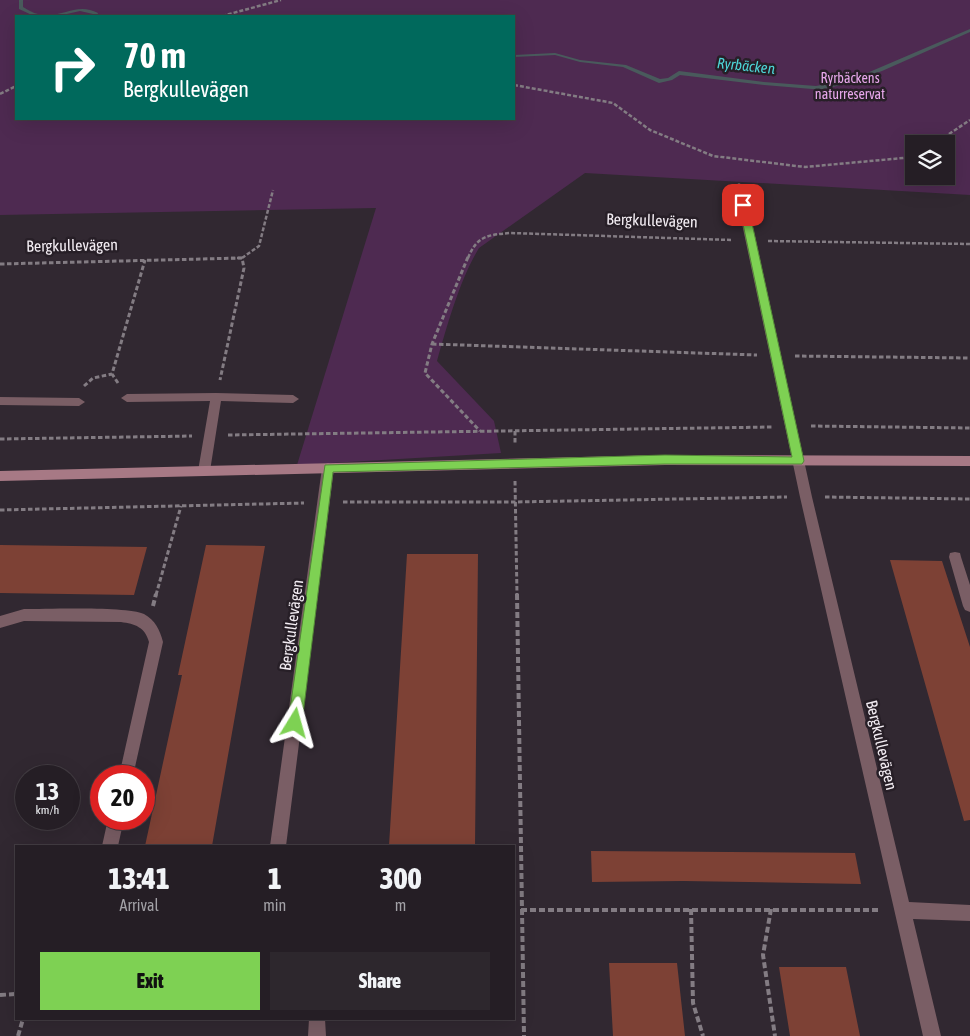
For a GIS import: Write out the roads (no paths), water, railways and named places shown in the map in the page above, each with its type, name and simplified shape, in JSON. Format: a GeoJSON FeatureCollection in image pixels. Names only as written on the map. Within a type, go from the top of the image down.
{"type":"FeatureCollection","features":[{"type":"Feature","properties":{"kind":"street","name":"Bergkullevägen"},"geometry":{"type":"LineString","coordinates":[[739,186],[798,461],[932,1036]]}},
{"type":"Feature","properties":{"kind":"street"},"geometry":{"type":"LineString","coordinates":[[204,471],[208,436],[216,397]]}},
{"type":"Feature","properties":{"kind":"street"},"geometry":{"type":"LineString","coordinates":[[127,398],[216,397],[293,399]]}},
{"type":"Feature","properties":{"kind":"street"},"geometry":{"type":"LineString","coordinates":[[0,400],[79,402]]}},
{"type":"Feature","properties":{"kind":"street"},"geometry":{"type":"LineString","coordinates":[[0,476],[665,460],[970,461]]}},
{"type":"Feature","properties":{"kind":"street","name":"Bergkullevägen"},"geometry":{"type":"LineString","coordinates":[[278,845],[328,468]]}},
{"type":"Feature","properties":{"kind":"street"},"geometry":{"type":"LineString","coordinates":[[955,557],[970,606]]}},
{"type":"Feature","properties":{"kind":"street"},"geometry":{"type":"LineString","coordinates":[[0,622],[24,615],[121,616],[140,619],[153,631],[156,642],[128,765]]}},
{"type":"Feature","properties":{"kind":"street"},"geometry":{"type":"LineString","coordinates":[[110,845],[114,830]]}},
{"type":"Feature","properties":{"kind":"street"},"geometry":{"type":"LineString","coordinates":[[902,910],[970,913]]}},
{"type":"Feature","properties":{"kind":"street"},"geometry":{"type":"LineString","coordinates":[[317,1036],[318,1020]]}},
{"type":"Feature","properties":{"kind":"waterway","name":"Ryrbäcken"},"geometry":{"type":"LineString","coordinates":[[21,0],[21,8],[36,15]]}},
{"type":"Feature","properties":{"kind":"waterway","name":"Ryrbäcken"},"geometry":{"type":"LineString","coordinates":[[58,15],[80,10],[87,10],[96,13],[95,15]]}},
{"type":"Feature","properties":{"kind":"waterway","name":"Ryrbäcken"},"geometry":{"type":"LineString","coordinates":[[515,56],[555,54],[580,61],[624,66],[659,81],[670,79],[679,73],[764,84],[820,88],[862,77],[970,30]]}},
{"type":"Feature","properties":{"kind":"park label","name":"Ryrbäckens naturreservat"},"geometry":{"type":"Point","coordinates":[850,86]}}]}
